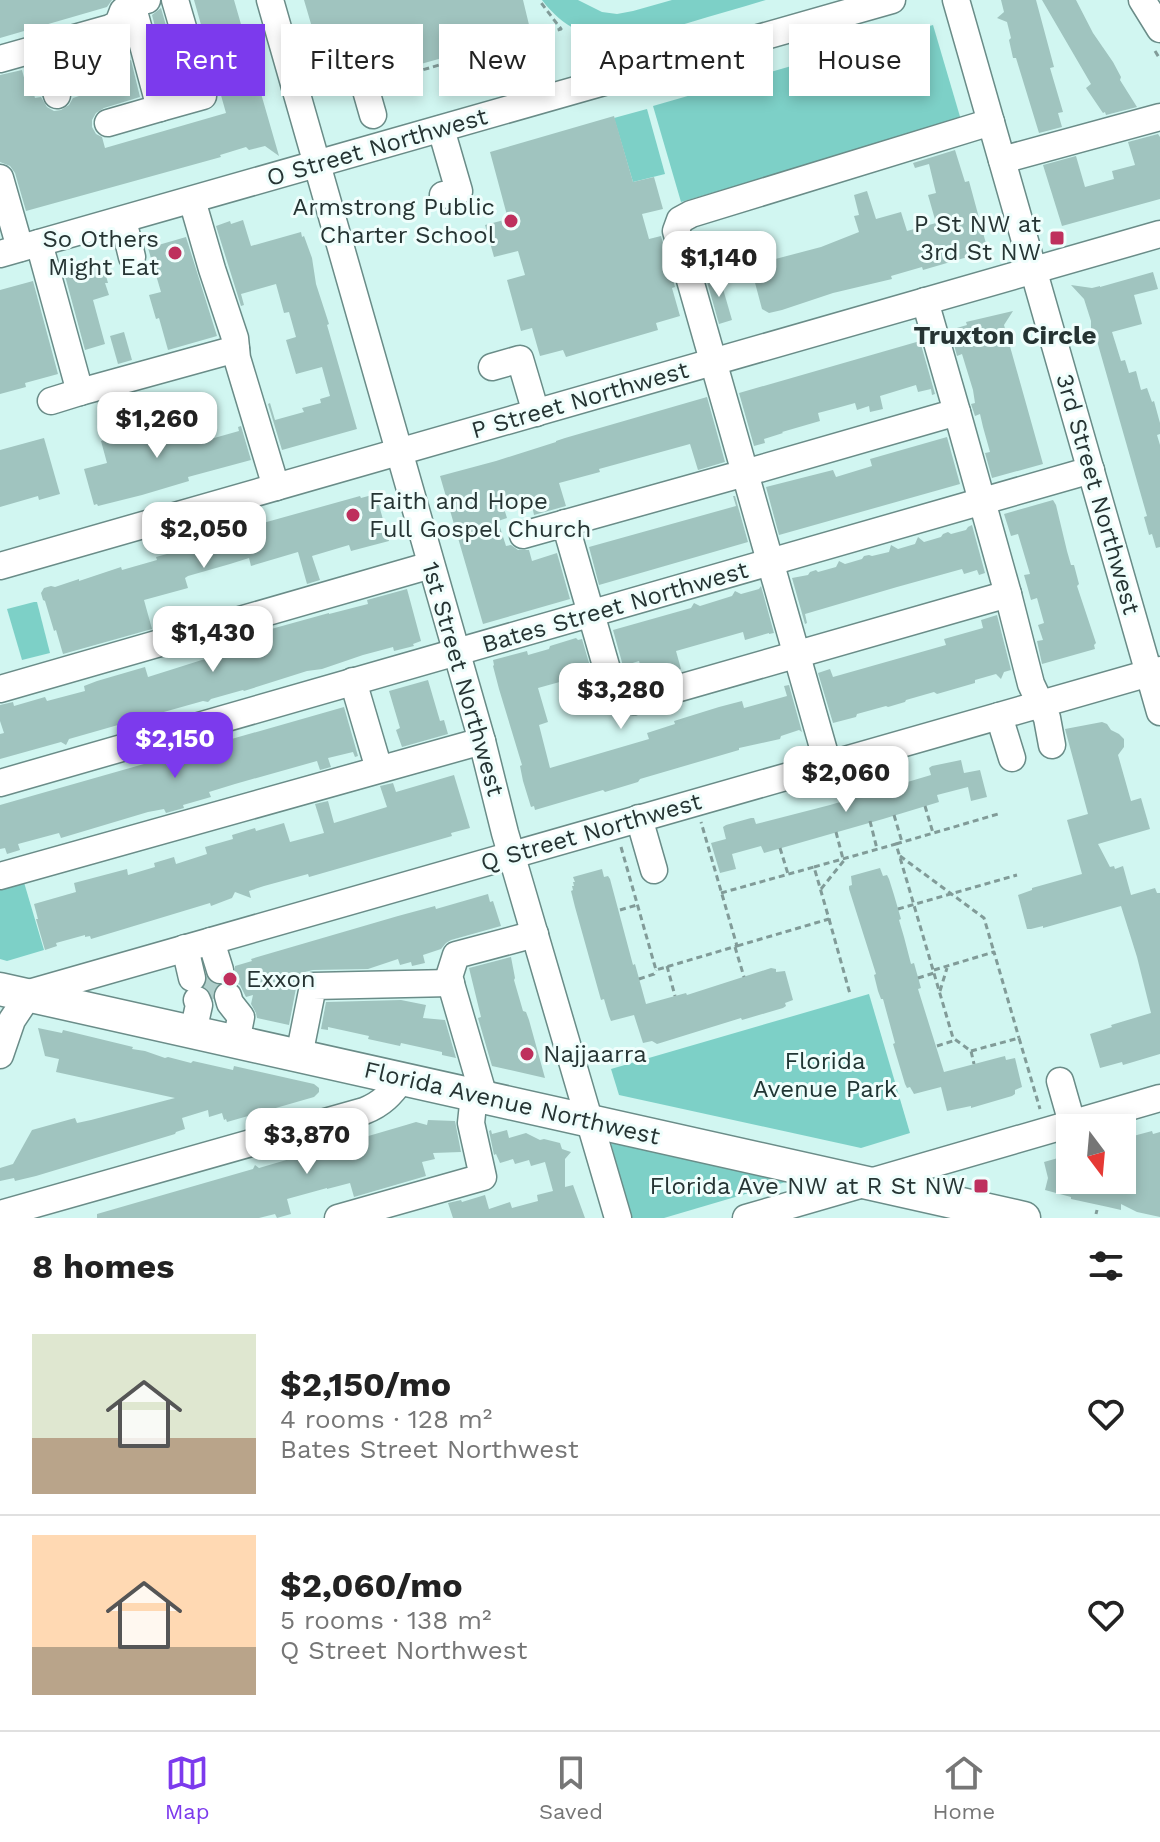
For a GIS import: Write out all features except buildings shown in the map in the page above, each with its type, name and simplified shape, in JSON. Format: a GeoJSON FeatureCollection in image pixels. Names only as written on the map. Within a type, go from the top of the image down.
{"type":"FeatureCollection","features":[{"type":"Feature","properties":{"kind":"main road","name":"Florida Avenue Northwest"},"geometry":{"type":"LineString","coordinates":[[13,995],[209,990],[299,1056],[1024,1218]]}},
{"type":"Feature","properties":{"kind":"street"},"geometry":{"type":"LineString","coordinates":[[108,123],[203,96],[175,0]]}},
{"type":"Feature","properties":{"kind":"street","name":"1st Street Northwest"},"geometry":{"type":"LineString","coordinates":[[270,0],[618,1218]]}},
{"type":"Feature","properties":{"kind":"street","name":"O Street Northwest"},"geometry":{"type":"LineString","coordinates":[[20,249],[892,0]]}},
{"type":"Feature","properties":{"kind":"street","name":"3rd Street Northwest"},"geometry":{"type":"LineString","coordinates":[[956,0],[1091,470],[1155,671],[1160,712]]}},
{"type":"Feature","properties":{"kind":"street"},"geometry":{"type":"LineString","coordinates":[[1142,0],[1160,29]]}},
{"type":"Feature","properties":{"kind":"street"},"geometry":{"type":"LineString","coordinates":[[118,24],[123,11],[137,1],[160,108]]}},
{"type":"Feature","properties":{"kind":"street"},"geometry":{"type":"LineString","coordinates":[[0,59],[24,53]]}},
{"type":"Feature","properties":{"kind":"street"},"geometry":{"type":"LineString","coordinates":[[368,96],[373,115]]}},
{"type":"Feature","properties":{"kind":"street"},"geometry":{"type":"LineString","coordinates":[[1002,160],[1160,117]]}},
{"type":"Feature","properties":{"kind":"street"},"geometry":{"type":"LineString","coordinates":[[828,765],[676,231],[680,220],[691,214],[991,122]]}},
{"type":"Feature","properties":{"kind":"street"},"geometry":{"type":"LineString","coordinates":[[441,129],[459,191],[443,195]]}},
{"type":"Feature","properties":{"kind":"street"},"geometry":{"type":"LineString","coordinates":[[0,178],[20,249],[80,392]]}},
{"type":"Feature","properties":{"kind":"street"},"geometry":{"type":"LineString","coordinates":[[192,200],[235,338],[237,358],[276,487]]}},
{"type":"Feature","properties":{"kind":"street"},"geometry":{"type":"LineString","coordinates":[[123,220],[132,257]]}},
{"type":"Feature","properties":{"kind":"street","name":"P Street Northwest"},"geometry":{"type":"LineString","coordinates":[[0,566],[1160,234]]}},
{"type":"Feature","properties":{"kind":"street"},"geometry":{"type":"LineString","coordinates":[[925,301],[1031,684],[1047,718],[1052,745]]}},
{"type":"Feature","properties":{"kind":"street"},"geometry":{"type":"LineString","coordinates":[[51,401],[236,349]]}},
{"type":"Feature","properties":{"kind":"street"},"geometry":{"type":"LineString","coordinates":[[492,367],[520,359],[536,413]]}},
{"type":"Feature","properties":{"kind":"street"},"geometry":{"type":"LineString","coordinates":[[523,535],[957,412]]}},
{"type":"Feature","properties":{"kind":"street","name":"Bates Street Northwest"},"geometry":{"type":"LineString","coordinates":[[0,783],[1091,470]]}},
{"type":"Feature","properties":{"kind":"street"},"geometry":{"type":"LineString","coordinates":[[565,523],[613,690],[616,698],[624,701],[634,701],[1008,594]]}},
{"type":"Feature","properties":{"kind":"street"},"geometry":{"type":"LineString","coordinates":[[0,689],[431,565]]}},
{"type":"Feature","properties":{"kind":"street","name":"Q Street Northwest"},"geometry":{"type":"LineString","coordinates":[[13,995],[209,990],[512,855],[1155,671]]}},
{"type":"Feature","properties":{"kind":"street"},"geometry":{"type":"LineString","coordinates":[[353,681],[379,769]]}},
{"type":"Feature","properties":{"kind":"street"},"geometry":{"type":"LineString","coordinates":[[999,716],[1012,758]]}},
{"type":"Feature","properties":{"kind":"street"},"geometry":{"type":"LineString","coordinates":[[0,876],[482,741]]}},
{"type":"Feature","properties":{"kind":"street"},"geometry":{"type":"LineString","coordinates":[[639,818],[654,870]]}},
{"type":"Feature","properties":{"kind":"street"},"geometry":{"type":"LineString","coordinates":[[338,1218],[483,1177],[471,1123],[479,1096],[449,977],[456,955],[535,934]]}},
{"type":"Feature","properties":{"kind":"street"},"geometry":{"type":"LineString","coordinates":[[299,1056],[313,986],[451,983]]}},
{"type":"Feature","properties":{"kind":"street"},"geometry":{"type":"LineString","coordinates":[[0,1055],[12,1020],[13,995]]}},
{"type":"Feature","properties":{"kind":"street"},"geometry":{"type":"LineString","coordinates":[[0,1214],[47,1210],[364,1111],[388,1097],[402,1079]]}},
{"type":"Feature","properties":{"kind":"street"},"geometry":{"type":"LineString","coordinates":[[1060,1081],[1069,1114]]}},
{"type":"Feature","properties":{"kind":"street"},"geometry":{"type":"LineString","coordinates":[[1104,1114],[1160,1098]]}},
{"type":"Feature","properties":{"kind":"street"},"geometry":{"type":"LineString","coordinates":[[746,1218],[1056,1128]]}},
{"type":"Feature","properties":{"kind":"path"},"geometry":{"type":"LineString","coordinates":[[539,0],[561,29],[555,31]]}},
{"type":"Feature","properties":{"kind":"path"},"geometry":{"type":"LineString","coordinates":[[925,806],[933,833]]}},
{"type":"Feature","properties":{"kind":"path"},"geometry":{"type":"LineString","coordinates":[[721,893],[998,814]]}},
{"type":"Feature","properties":{"kind":"path"},"geometry":{"type":"LineString","coordinates":[[894,815],[902,842]]}},
{"type":"Feature","properties":{"kind":"path"},"geometry":{"type":"LineString","coordinates":[[700,819],[744,977]]}},
{"type":"Feature","properties":{"kind":"path"},"geometry":{"type":"LineString","coordinates":[[870,821],[877,849]]}},
{"type":"Feature","properties":{"kind":"path"},"geometry":{"type":"LineString","coordinates":[[836,832],[845,858]]}},
{"type":"Feature","properties":{"kind":"path"},"geometry":{"type":"LineString","coordinates":[[619,842],[656,970]]}},
{"type":"Feature","properties":{"kind":"path"},"geometry":{"type":"LineString","coordinates":[[896,844],[953,1038],[971,1051],[974,1064]]}},
{"type":"Feature","properties":{"kind":"path"},"geometry":{"type":"LineString","coordinates":[[780,848],[788,874]]}},
{"type":"Feature","properties":{"kind":"path"},"geometry":{"type":"LineString","coordinates":[[900,856],[984,918],[1043,1117]]}},
{"type":"Feature","properties":{"kind":"path"},"geometry":{"type":"LineString","coordinates":[[821,890],[845,858]]}},
{"type":"Feature","properties":{"kind":"path"},"geometry":{"type":"LineString","coordinates":[[814,867],[850,994]]}},
{"type":"Feature","properties":{"kind":"path"},"geometry":{"type":"LineString","coordinates":[[898,909],[1017,875]]}},
{"type":"Feature","properties":{"kind":"path"},"geometry":{"type":"LineString","coordinates":[[620,910],[637,905]]}},
{"type":"Feature","properties":{"kind":"path"},"geometry":{"type":"LineString","coordinates":[[639,979],[667,966],[829,919]]}},
{"type":"Feature","properties":{"kind":"path"},"geometry":{"type":"LineString","coordinates":[[918,978],[994,952]]}},
{"type":"Feature","properties":{"kind":"path"},"geometry":{"type":"LineString","coordinates":[[667,966],[675,996]]}},
{"type":"Feature","properties":{"kind":"path"},"geometry":{"type":"LineString","coordinates":[[940,991],[947,966]]}},
{"type":"Feature","properties":{"kind":"path"},"geometry":{"type":"LineString","coordinates":[[971,1051],[1019,1038]]}},
{"type":"Feature","properties":{"kind":"path"},"geometry":{"type":"LineString","coordinates":[[937,1046],[956,1040]]}},
{"type":"Feature","properties":{"kind":"green space"},"geometry":{"type":"Polygon","coordinates":[[[542,0],[578,0],[602,12],[617,14],[672,0],[766,0],[685,24],[571,24],[571,27],[542,0]]]}},
{"type":"Feature","properties":{"kind":"green space"},"geometry":{"type":"Polygon","coordinates":[[[933,25],[961,120],[681,202],[653,106],[688,96],[773,96],[773,71],[789,67],[789,96],[930,96],[930,26],[933,25]]]}},
{"type":"Feature","properties":{"kind":"green space"},"geometry":{"type":"Polygon","coordinates":[[[647,109],[665,174],[633,182],[614,118],[647,109]]]}},
{"type":"Feature","properties":{"kind":"green space"},"geometry":{"type":"Polygon","coordinates":[[[37,602],[50,653],[22,660],[7,609],[37,602]]]}},
{"type":"Feature","properties":{"kind":"green space"},"geometry":{"type":"Polygon","coordinates":[[[23,879],[44,950],[7,961],[0,959],[0,886],[23,879]]]}},
{"type":"Feature","properties":{"kind":"green space","name":"Florida Avenue Park"},"geometry":{"type":"Polygon","coordinates":[[[869,994],[910,1133],[861,1148],[619,1095],[611,1069],[869,994]]]}},
{"type":"Feature","properties":{"kind":"green space"},"geometry":{"type":"Polygon","coordinates":[[[611,1143],[789,1181],[664,1218],[631,1218],[611,1143]]]}},
{"type":"Feature","properties":{"kind":"tunnel"},"geometry":{"type":"LineString","coordinates":[[206,974],[214,1000]]}},
{"type":"Feature","properties":{"kind":"place","name":"Armstrong Public Charter School"},"geometry":{"type":"Point","coordinates":[511,221]}},
{"type":"Feature","properties":{"kind":"place","name":"P St NW at 3rd St NW"},"geometry":{"type":"Point","coordinates":[1057,238]}},
{"type":"Feature","properties":{"kind":"place","name":"So Others Might Eat"},"geometry":{"type":"Point","coordinates":[175,253]}},
{"type":"Feature","properties":{"kind":"place","name":"Faith and Hope Full Gospel Church"},"geometry":{"type":"Point","coordinates":[353,515]}},
{"type":"Feature","properties":{"kind":"place","name":"Exxon"},"geometry":{"type":"Point","coordinates":[230,979]}},
{"type":"Feature","properties":{"kind":"place","name":"Najjaarra"},"geometry":{"type":"Point","coordinates":[527,1054]}},
{"type":"Feature","properties":{"kind":"place","name":"Florida Ave NW at R St NW"},"geometry":{"type":"Point","coordinates":[981,1186]}},
{"type":"Feature","properties":{"kind":"district","name":"Truxton Circle"},"geometry":{"type":"Point","coordinates":[1005,335]}}]}
